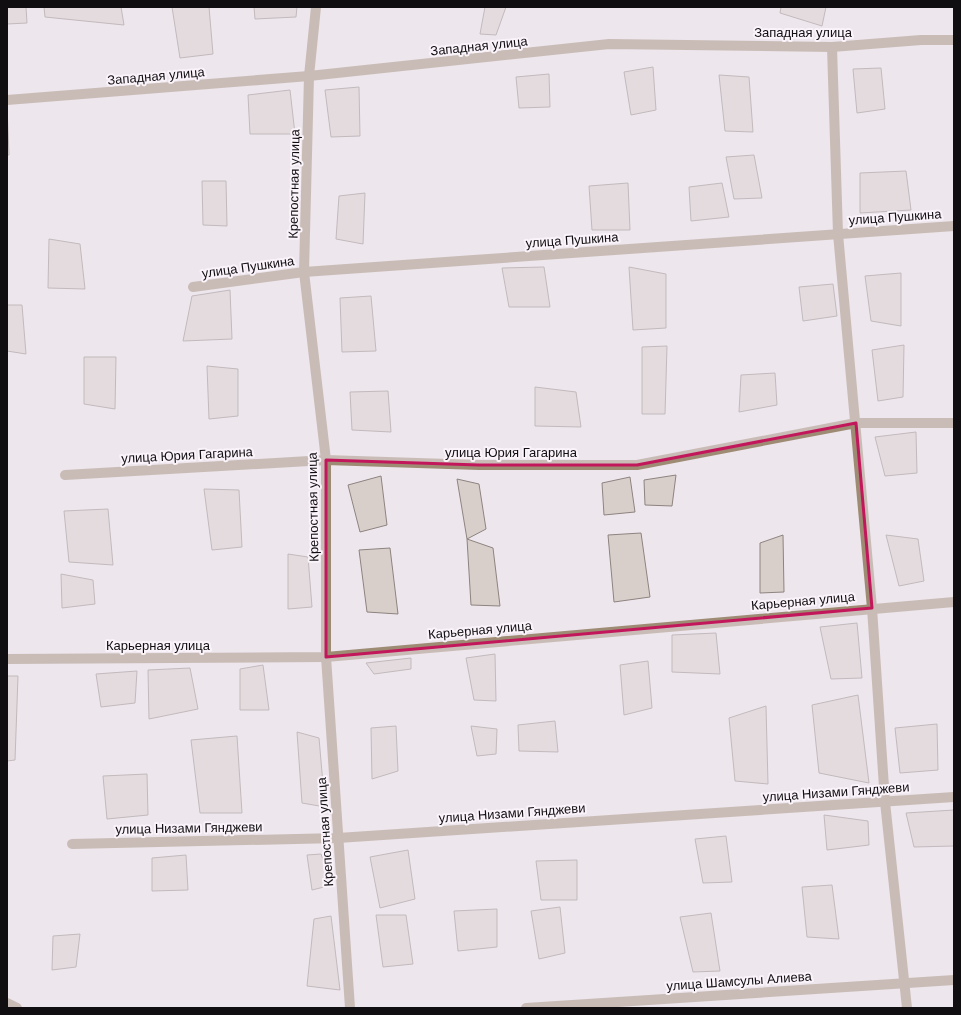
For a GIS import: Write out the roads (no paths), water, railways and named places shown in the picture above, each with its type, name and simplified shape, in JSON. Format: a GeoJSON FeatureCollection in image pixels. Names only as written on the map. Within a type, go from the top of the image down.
{"type":"FeatureCollection","features":[{"type":"Feature","properties":{"kind":"street","name":"Крепостная улица"},"geometry":{"type":"LineString","coordinates":[[316,7],[309,76],[304,272],[326,460],[326,657],[350,1008]]}},
{"type":"Feature","properties":{"kind":"street","name":"Западная улица"},"geometry":{"type":"LineString","coordinates":[[7,100],[309,76],[609,44],[832,47],[921,40],[954,40]]}},
{"type":"Feature","properties":{"kind":"street"},"geometry":{"type":"LineString","coordinates":[[832,47],[838,234],[872,608],[885,802],[907,1008]]}},
{"type":"Feature","properties":{"kind":"street","name":"улица Пушкина"},"geometry":{"type":"LineString","coordinates":[[193,287],[304,272],[954,226]]}},
{"type":"Feature","properties":{"kind":"street","name":"улица Юрия Гагарина"},"geometry":{"type":"LineString","coordinates":[[65,475],[326,460],[479,466],[637,465],[856,423],[954,423]]}},
{"type":"Feature","properties":{"kind":"street","name":"Карьерная улица"},"geometry":{"type":"LineString","coordinates":[[7,659],[326,657],[954,602]]}},
{"type":"Feature","properties":{"kind":"street","name":"улица Низами Гянджеви"},"geometry":{"type":"LineString","coordinates":[[72,844],[338,838],[954,797]]}},
{"type":"Feature","properties":{"kind":"street","name":"улица Шамсулы Алиева"},"geometry":{"type":"LineString","coordinates":[[526,1008],[954,980]]}},
{"type":"Feature","properties":{"kind":"street"},"geometry":{"type":"LineString","coordinates":[[7,1003],[17,1008]]}}]}
